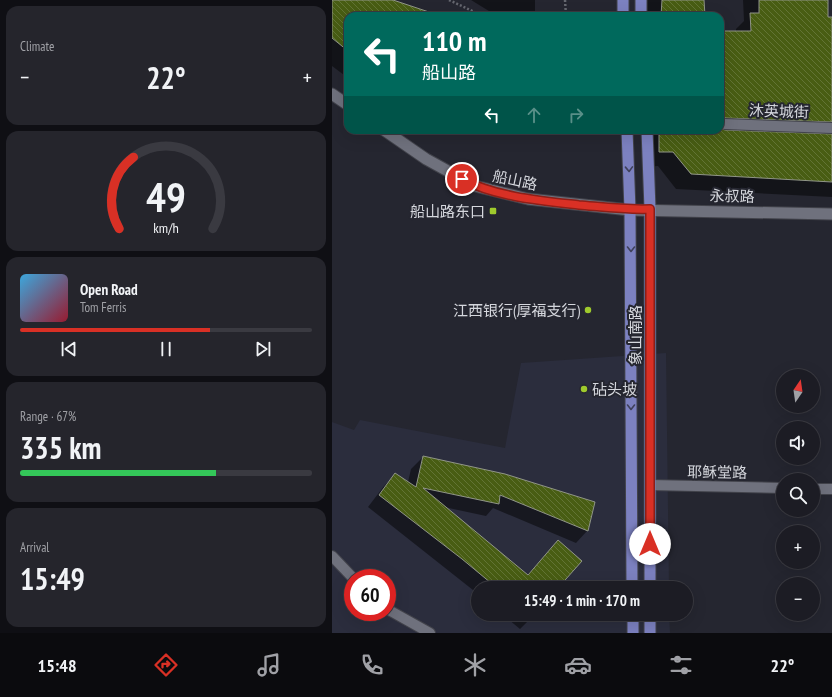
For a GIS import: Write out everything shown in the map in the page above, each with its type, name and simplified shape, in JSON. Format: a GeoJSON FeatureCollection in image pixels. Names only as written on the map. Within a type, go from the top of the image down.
{"type":"FeatureCollection","features":[{"type":"Feature","properties":{"kind":"main road"},"geometry":{"type":"LineString","coordinates":[[622,0],[623,12]]}},
{"type":"Feature","properties":{"kind":"main road"},"geometry":{"type":"LineString","coordinates":[[641,0],[641,12]]}},
{"type":"Feature","properties":{"kind":"main road","name":"象山南路"},"geometry":{"type":"LineString","coordinates":[[627,134],[630,210],[632,581]]}},
{"type":"Feature","properties":{"kind":"main road","name":"象山南路"},"geometry":{"type":"LineString","coordinates":[[647,134],[650,209],[650,581]]}},
{"type":"Feature","properties":{"kind":"main road"},"geometry":{"type":"LineString","coordinates":[[632,621],[633,633]]}},
{"type":"Feature","properties":{"kind":"main road"},"geometry":{"type":"LineString","coordinates":[[650,621],[650,633]]}},
{"type":"Feature","properties":{"kind":"street"},"geometry":{"type":"LineString","coordinates":[[332,94],[344,102]]}},
{"type":"Feature","properties":{"kind":"street","name":"船山路"},"geometry":{"type":"LineString","coordinates":[[390,134],[426,159],[475,186],[528,199],[630,210]]}},
{"type":"Feature","properties":{"kind":"street","name":"永叔路"},"geometry":{"type":"LineString","coordinates":[[630,210],[650,209],[832,214]]}},
{"type":"Feature","properties":{"kind":"lane","name":"沐英城街"},"geometry":{"type":"LineString","coordinates":[[725,124],[832,128]]}},
{"type":"Feature","properties":{"kind":"lane","name":"耶稣堂路"},"geometry":{"type":"LineString","coordinates":[[650,485],[776,488]]}},
{"type":"Feature","properties":{"kind":"lane"},"geometry":{"type":"LineString","coordinates":[[820,489],[832,489]]}},
{"type":"Feature","properties":{"kind":"lane"},"geometry":{"type":"LineString","coordinates":[[332,556],[344,569]]}},
{"type":"Feature","properties":{"kind":"lane"},"geometry":{"type":"LineString","coordinates":[[396,614],[430,633]]}},
{"type":"Feature","properties":{"kind":"path"},"geometry":{"type":"LineString","coordinates":[[449,0],[474,12]]}},
{"type":"Feature","properties":{"kind":"path"},"geometry":{"type":"LineString","coordinates":[[565,0],[566,12]]}},
{"type":"Feature","properties":{"kind":"shaded area"},"geometry":{"type":"Polygon","coordinates":[[[666,353],[669,581],[471,581],[471,621],[669,621],[670,633],[332,633],[332,422],[354,430],[360,420],[505,448],[521,363],[666,353]]]}},
{"type":"Feature","properties":{"kind":"building"},"geometry":{"type":"Polygon","coordinates":[[[332,0],[393,0],[429,12],[344,12],[344,48],[332,38],[332,0]]]}},
{"type":"Feature","properties":{"kind":"building"},"geometry":{"type":"Polygon","coordinates":[[[662,0],[704,0],[705,12],[661,12],[662,0]]]}},
{"type":"Feature","properties":{"kind":"building"},"geometry":{"type":"Polygon","coordinates":[[[759,0],[828,0],[828,17],[832,17],[832,122],[724,118],[724,31],[751,31],[750,13],[759,13],[759,0]]]}},
{"type":"Feature","properties":{"kind":"building"},"geometry":{"type":"Polygon","coordinates":[[[724,130],[832,134],[832,182],[691,174],[673,152],[659,152],[659,134],[724,134],[724,130]]]}},
{"type":"Feature","properties":{"kind":"building"},"geometry":{"type":"Polygon","coordinates":[[[423,456],[505,474],[595,502],[588,531],[500,495],[499,504],[423,488],[528,575],[558,540],[582,561],[564,581],[489,581],[379,495],[395,473],[416,487],[423,456]]]}},
{"type":"Feature","properties":{"kind":"place","name":"船山路东口"},"geometry":{"type":"Point","coordinates":[493,211]}},
{"type":"Feature","properties":{"kind":"place","name":"江西银行(厚福支行)"},"geometry":{"type":"Point","coordinates":[588,310]}},
{"type":"Feature","properties":{"kind":"place","name":"砧头坡"},"geometry":{"type":"Point","coordinates":[584,389]}},
{"type":"Feature","properties":{"kind":"route"},"geometry":{"type":"LineString","coordinates":[[462,179],[475,186],[528,199],[630,210],[650,209],[650,544]]}}]}
